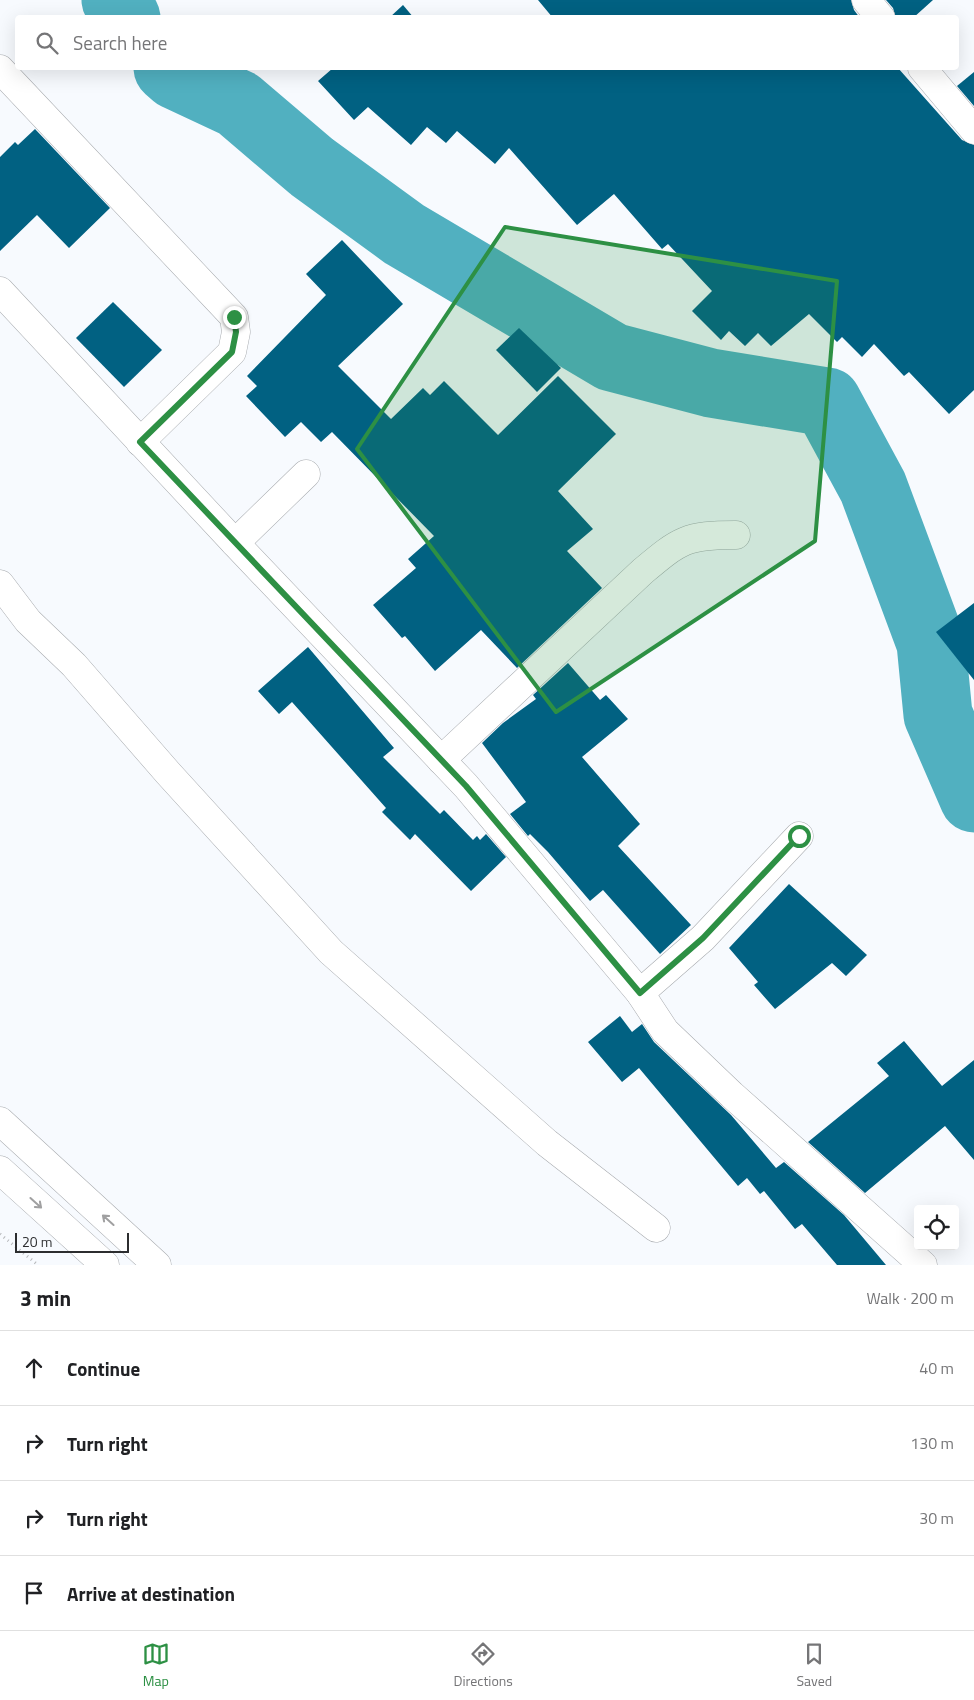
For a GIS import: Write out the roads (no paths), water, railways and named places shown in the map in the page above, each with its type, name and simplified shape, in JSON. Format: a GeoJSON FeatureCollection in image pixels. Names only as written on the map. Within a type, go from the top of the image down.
{"type":"FeatureCollection","features":[{"type":"Feature","properties":{"kind":"street"},"geometry":{"type":"LineString","coordinates":[[866,0],[878,15]]}},
{"type":"Feature","properties":{"kind":"street"},"geometry":{"type":"LineString","coordinates":[[0,69],[234,317],[236,332],[232,352],[140,442]]}},
{"type":"Feature","properties":{"kind":"street"},"geometry":{"type":"LineString","coordinates":[[924,70],[974,130]]}},
{"type":"Feature","properties":{"kind":"street"},"geometry":{"type":"LineString","coordinates":[[0,291],[235,543],[466,786],[640,993],[666,1031],[732,1095],[923,1264]]}},
{"type":"Feature","properties":{"kind":"street"},"geometry":{"type":"LineString","coordinates":[[235,543],[306,474]]}},
{"type":"Feature","properties":{"kind":"street"},"geometry":{"type":"LineString","coordinates":[[441,760],[643,571],[674,545],[696,536],[736,535]]}},
{"type":"Feature","properties":{"kind":"street"},"geometry":{"type":"LineString","coordinates":[[0,584],[28,621],[74,665],[168,773],[331,952],[547,1143],[656,1228]]}},
{"type":"Feature","properties":{"kind":"street"},"geometry":{"type":"LineString","coordinates":[[640,993],[703,938],[799,836]]}},
{"type":"Feature","properties":{"kind":"street"},"geometry":{"type":"LineString","coordinates":[[0,1121],[157,1265]]}},
{"type":"Feature","properties":{"kind":"street"},"geometry":{"type":"LineString","coordinates":[[0,1170],[105,1265]]}},
{"type":"Feature","properties":{"kind":"waterway"},"geometry":{"type":"LineString","coordinates":[[116,0],[124,15]]}},
{"type":"Feature","properties":{"kind":"waterway"},"geometry":{"type":"LineString","coordinates":[[170,70],[176,75],[238,104],[312,167],[404,234],[612,357],[711,383],[827,402],[873,487],[931,643],[938,715],[974,798]]}}]}
